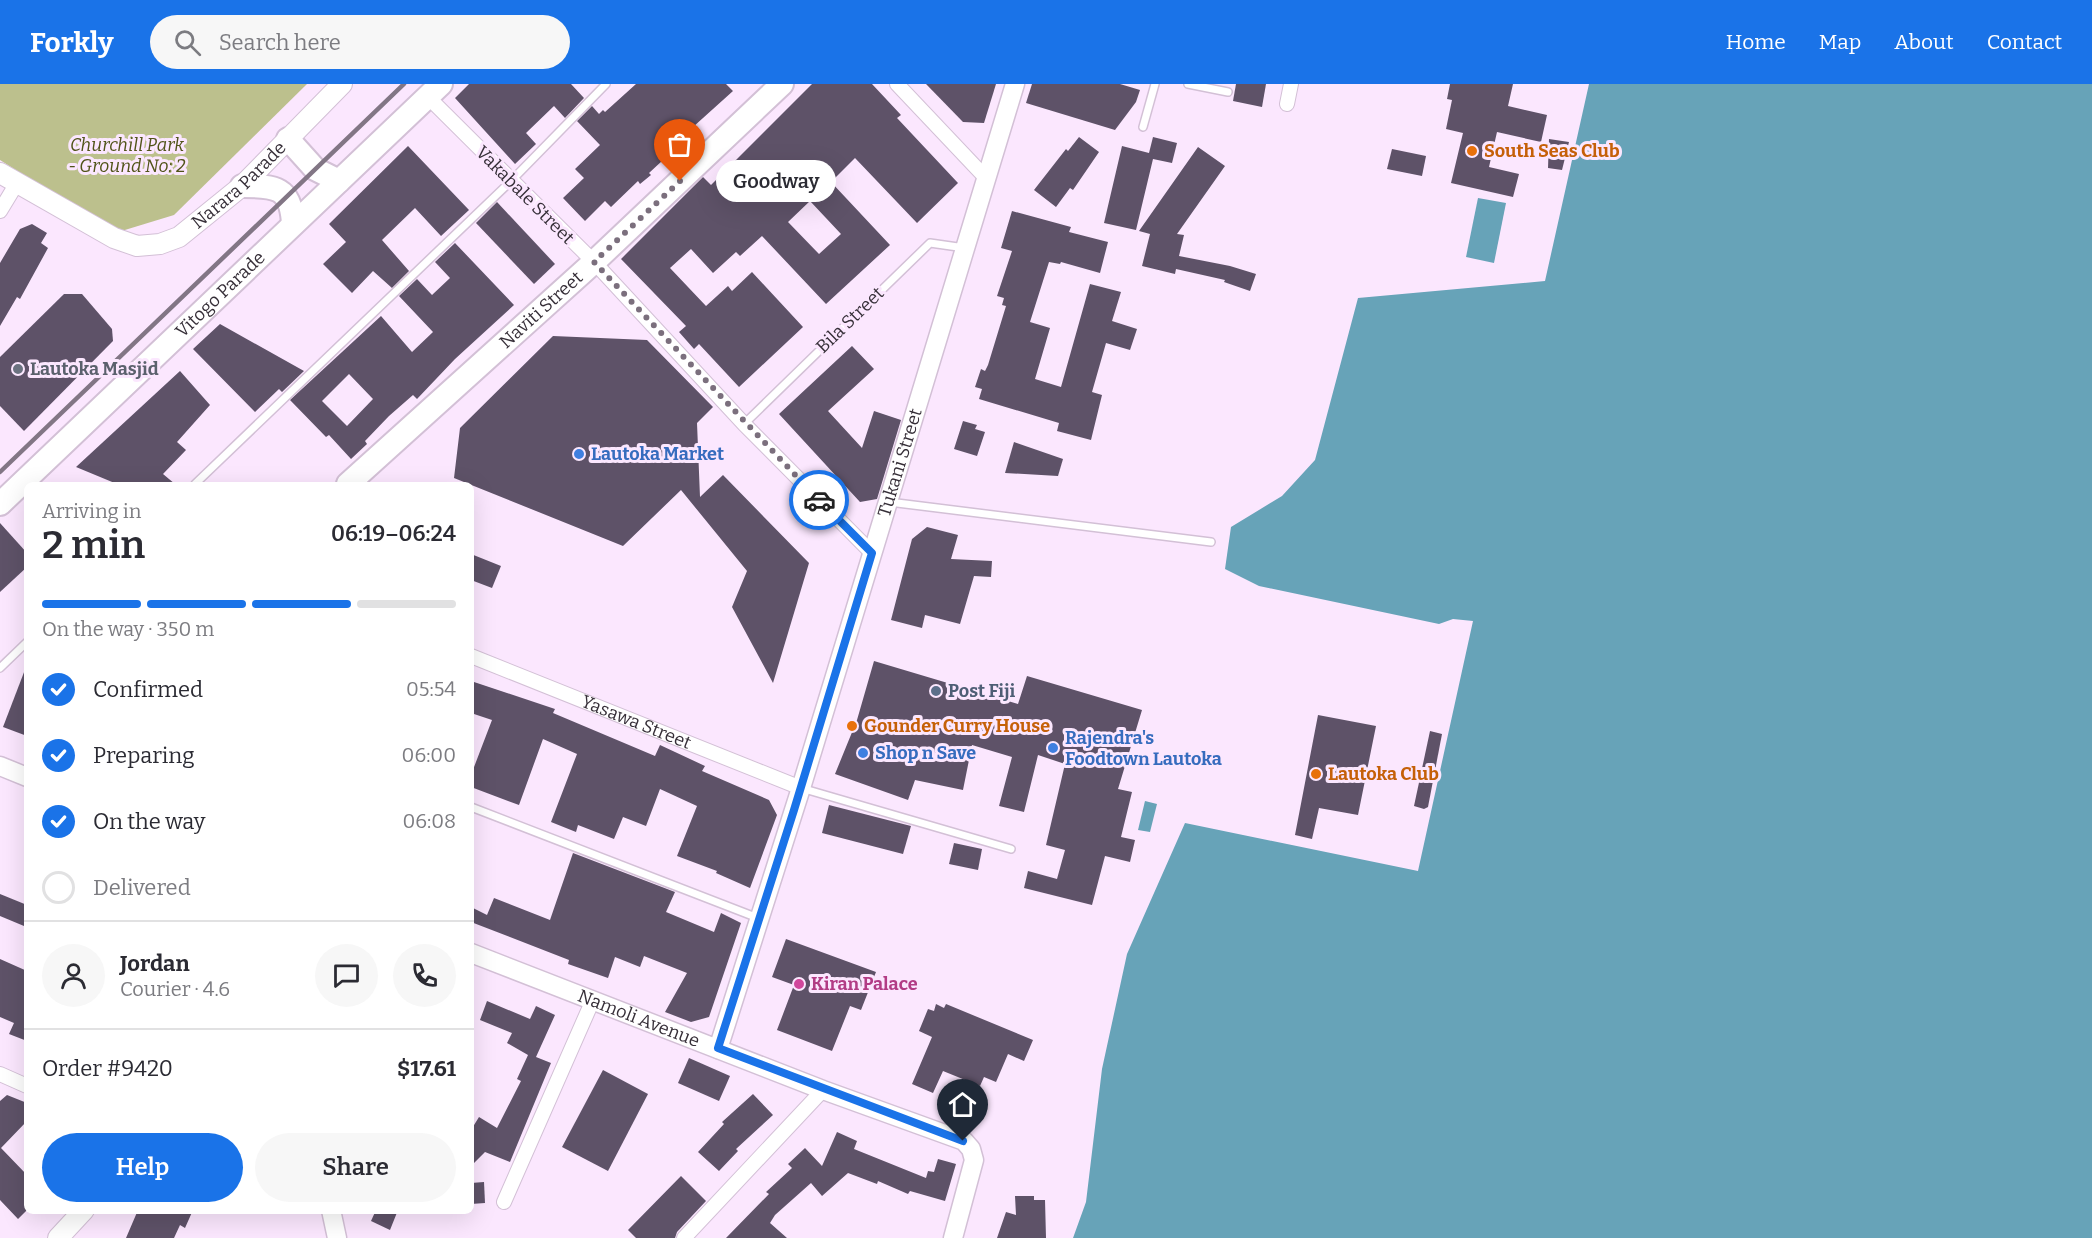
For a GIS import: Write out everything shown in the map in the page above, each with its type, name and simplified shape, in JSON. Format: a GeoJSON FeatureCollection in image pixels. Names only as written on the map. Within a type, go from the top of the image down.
{"type":"FeatureCollection","features":[{"type":"Feature","properties":{"kind":"main road","name":"Narara Parade"},"geometry":{"type":"LineString","coordinates":[[8,178],[114,238],[137,246],[160,244],[179,237],[242,186],[342,84]]}},
{"type":"Feature","properties":{"kind":"main road","name":"Naviti Street"},"geometry":{"type":"LineString","coordinates":[[350,482],[594,262],[782,84]]}},
{"type":"Feature","properties":{"kind":"main road","name":"Vitogo Parade"},"geometry":{"type":"LineString","coordinates":[[37,481],[293,225],[434,90]]}},
{"type":"Feature","properties":{"kind":"main road"},"geometry":{"type":"LineString","coordinates":[[288,139],[315,169],[339,181]]}},
{"type":"Feature","properties":{"kind":"main road"},"geometry":{"type":"LineString","coordinates":[[242,186],[273,187],[287,196],[292,206],[293,225]]}},
{"type":"Feature","properties":{"kind":"main road","name":"Vitogo Parade"},"geometry":{"type":"LineString","coordinates":[[0,504],[24,489]]}},
{"type":"Feature","properties":{"kind":"main road"},"geometry":{"type":"LineString","coordinates":[[58,1238],[80,1214]]}},
{"type":"Feature","properties":{"kind":"street"},"geometry":{"type":"LineString","coordinates":[[897,84],[986,178]]}},
{"type":"Feature","properties":{"kind":"street","name":"Tukani Street"},"geometry":{"type":"LineString","coordinates":[[718,1048],[801,788],[1015,84]]}},
{"type":"Feature","properties":{"kind":"street"},"geometry":{"type":"LineString","coordinates":[[1287,104],[1291,84]]}},
{"type":"Feature","properties":{"kind":"street","name":"Vakabale Street"},"geometry":{"type":"LineString","coordinates":[[434,90],[511,182],[594,262],[744,424],[872,553]]}},
{"type":"Feature","properties":{"kind":"street"},"geometry":{"type":"LineString","coordinates":[[0,212],[8,178]]}},
{"type":"Feature","properties":{"kind":"street","name":"Yasawa Street"},"geometry":{"type":"LineString","coordinates":[[474,657],[801,788]]}},
{"type":"Feature","properties":{"kind":"street"},"geometry":{"type":"LineString","coordinates":[[0,766],[24,776]]}},
{"type":"Feature","properties":{"kind":"street","name":"Namoli Avenue"},"geometry":{"type":"LineString","coordinates":[[474,954],[592,1002],[963,1141],[971,1149],[975,1160],[953,1238]]}},
{"type":"Feature","properties":{"kind":"street"},"geometry":{"type":"LineString","coordinates":[[504,1202],[592,1002]]}},
{"type":"Feature","properties":{"kind":"street"},"geometry":{"type":"LineString","coordinates":[[0,1074],[24,1085]]}},
{"type":"Feature","properties":{"kind":"street"},"geometry":{"type":"LineString","coordinates":[[684,1238],[823,1090]]}},
{"type":"Feature","properties":{"kind":"street"},"geometry":{"type":"LineString","coordinates":[[332,1214],[337,1238]]}},
{"type":"Feature","properties":{"kind":"lane"},"geometry":{"type":"LineString","coordinates":[[197,482],[511,182],[606,84]]}},
{"type":"Feature","properties":{"kind":"lane"},"geometry":{"type":"LineString","coordinates":[[1143,127],[1155,84]]}},
{"type":"Feature","properties":{"kind":"lane"},"geometry":{"type":"LineString","coordinates":[[1188,84],[1228,92]]}},
{"type":"Feature","properties":{"kind":"lane","name":"Bila Street"},"geometry":{"type":"LineString","coordinates":[[744,424],[930,243],[966,249]]}},
{"type":"Feature","properties":{"kind":"lane"},"geometry":{"type":"LineString","coordinates":[[888,501],[1211,542]]}},
{"type":"Feature","properties":{"kind":"lane"},"geometry":{"type":"LineString","coordinates":[[0,668],[24,645]]}},
{"type":"Feature","properties":{"kind":"lane"},"geometry":{"type":"LineString","coordinates":[[801,788],[1011,849]]}},
{"type":"Feature","properties":{"kind":"lane"},"geometry":{"type":"LineString","coordinates":[[474,808],[760,919]]}},
{"type":"Feature","properties":{"kind":"green space","name":"Churchill Park - Ground No: 2"},"geometry":{"type":"Polygon","coordinates":[[[0,84],[307,84],[174,215],[115,233],[0,160],[0,84]]]}},
{"type":"Feature","properties":{"kind":"water"},"geometry":{"type":"Polygon","coordinates":[[[1589,84],[2092,84],[2092,1238],[1073,1238],[1086,1202],[1102,1069],[1127,954],[1185,823],[1418,871],[1473,621],[1453,619],[1439,624],[1259,586],[1225,569],[1231,527],[1282,496],[1315,460],[1358,298],[1545,281],[1589,84]]]}},
{"type":"Feature","properties":{"kind":"water"},"geometry":{"type":"Polygon","coordinates":[[[1478,198],[1506,203],[1494,263],[1466,257],[1478,198]]]}},
{"type":"Feature","properties":{"kind":"water"},"geometry":{"type":"Polygon","coordinates":[[[1145,801],[1157,804],[1150,832],[1138,830],[1145,801]]]}},
{"type":"Feature","properties":{"kind":"building"},"geometry":{"type":"Polygon","coordinates":[[[469,84],[571,84],[584,98],[565,118],[554,106],[526,133],[536,144],[515,164],[455,98],[469,84]]]}},
{"type":"Feature","properties":{"kind":"building"},"geometry":{"type":"Polygon","coordinates":[[[636,84],[726,84],[733,91],[673,145],[676,148],[649,173],[651,175],[640,184],[638,181],[611,207],[605,201],[585,221],[563,198],[584,178],[575,169],[600,145],[577,121],[592,106],[599,114],[603,110],[605,112],[636,84]]]}},
{"type":"Feature","properties":{"kind":"building"},"geometry":{"type":"Polygon","coordinates":[[[812,84],[872,84],[901,115],[897,118],[958,183],[917,223],[855,158],[831,182],[890,245],[826,304],[762,236],[740,256],[736,252],[713,273],[691,249],[670,268],[706,306],[728,286],[732,291],[752,272],[803,327],[739,387],[699,344],[694,349],[679,332],[686,326],[621,259],[703,177],[711,185],[812,84]],[[810,201],[788,222],[819,254],[841,234],[810,201]]]}},
{"type":"Feature","properties":{"kind":"building"},"geometry":{"type":"Polygon","coordinates":[[[926,84],[996,84],[984,123],[963,122],[926,84]]]}},
{"type":"Feature","properties":{"kind":"building"},"geometry":{"type":"Polygon","coordinates":[[[1032,84],[1120,84],[1140,90],[1136,102],[1115,130],[1026,103],[1032,84]]]}},
{"type":"Feature","properties":{"kind":"building"},"geometry":{"type":"Polygon","coordinates":[[[1236,84],[1266,84],[1262,107],[1233,101],[1236,84]]]}},
{"type":"Feature","properties":{"kind":"building"},"geometry":{"type":"Polygon","coordinates":[[[1450,84],[1513,84],[1508,106],[1547,115],[1541,142],[1497,132],[1489,167],[1519,174],[1513,197],[1451,183],[1463,133],[1446,129],[1452,100],[1447,99],[1450,84]]]}},
{"type":"Feature","properties":{"kind":"building"},"geometry":{"type":"Polygon","coordinates":[[[1079,137],[1099,152],[1073,190],[1070,188],[1056,207],[1034,190],[1066,149],[1068,151],[1079,137]]]}},
{"type":"Feature","properties":{"kind":"building"},"geometry":{"type":"Polygon","coordinates":[[[1153,137],[1177,143],[1172,163],[1153,159],[1136,230],[1104,223],[1122,146],[1149,153],[1153,137]]]}},
{"type":"Feature","properties":{"kind":"building"},"geometry":{"type":"Polygon","coordinates":[[[1549,139],[1569,142],[1562,170],[1548,168],[1549,139]]]}},
{"type":"Feature","properties":{"kind":"building"},"geometry":{"type":"Polygon","coordinates":[[[408,146],[469,210],[441,236],[415,208],[382,240],[409,271],[392,288],[373,271],[352,293],[323,264],[346,242],[329,224],[408,146]]]}},
{"type":"Feature","properties":{"kind":"building"},"geometry":{"type":"Polygon","coordinates":[[[1198,147],[1225,166],[1177,234],[1184,235],[1179,256],[1230,266],[1256,274],[1250,291],[1224,282],[1225,280],[1176,269],[1175,274],[1142,266],[1150,234],[1139,231],[1198,147]]]}},
{"type":"Feature","properties":{"kind":"building"},"geometry":{"type":"Polygon","coordinates":[[[1392,149],[1426,156],[1422,176],[1387,169],[1392,149]]]}},
{"type":"Feature","properties":{"kind":"building"},"geometry":{"type":"Polygon","coordinates":[[[497,202],[555,264],[534,284],[476,223],[497,202]]]}},
{"type":"Feature","properties":{"kind":"building"},"geometry":{"type":"Polygon","coordinates":[[[1012,211],[1071,227],[1069,232],[1108,242],[1100,273],[1061,262],[1060,264],[1049,262],[1030,322],[1050,328],[1035,379],[1061,387],[1090,284],[1121,292],[1112,321],[1137,329],[1130,350],[1106,343],[1092,392],[1102,395],[1091,440],[1057,431],[1059,423],[979,399],[982,389],[975,387],[981,369],[985,371],[988,365],[1006,306],[1002,305],[1004,298],[997,296],[1012,251],[1001,248],[1012,211]]]}},
{"type":"Feature","properties":{"kind":"building"},"geometry":{"type":"Polygon","coordinates":[[[32,224],[47,233],[41,243],[48,248],[20,299],[17,297],[0,326],[0,263],[20,229],[32,224]]]}},
{"type":"Feature","properties":{"kind":"building"},"geometry":{"type":"Polygon","coordinates":[[[455,243],[514,305],[455,359],[417,399],[413,395],[389,416],[365,441],[367,444],[351,459],[329,435],[326,437],[290,400],[381,316],[412,352],[433,332],[399,296],[417,279],[432,295],[450,278],[435,262],[455,243]],[[349,374],[322,401],[347,426],[373,399],[349,374]]]}},
{"type":"Feature","properties":{"kind":"building"},"geometry":{"type":"Polygon","coordinates":[[[64,294],[82,294],[112,329],[113,341],[24,431],[0,406],[0,357],[64,294]]]}},
{"type":"Feature","properties":{"kind":"building"},"geometry":{"type":"Polygon","coordinates":[[[220,324],[304,371],[282,392],[279,389],[255,412],[193,349],[220,324]]]}},
{"type":"Feature","properties":{"kind":"building"},"geometry":{"type":"Polygon","coordinates":[[[553,336],[647,340],[713,407],[697,423],[700,497],[723,475],[809,563],[773,683],[732,607],[747,571],[681,490],[623,546],[474,486],[474,482],[464,482],[454,478],[460,428],[553,336]]]}},
{"type":"Feature","properties":{"kind":"building"},"geometry":{"type":"Polygon","coordinates":[[[852,346],[874,369],[828,411],[862,448],[874,411],[901,420],[877,499],[860,502],[779,414],[852,346]]]}},
{"type":"Feature","properties":{"kind":"building"},"geometry":{"type":"Polygon","coordinates":[[[180,371],[210,405],[177,442],[186,450],[163,474],[173,482],[112,482],[76,467],[180,371]]]}},
{"type":"Feature","properties":{"kind":"building"},"geometry":{"type":"Polygon","coordinates":[[[963,421],[977,425],[975,429],[985,432],[977,456],[954,449],[963,421]]]}},
{"type":"Feature","properties":{"kind":"building"},"geometry":{"type":"Polygon","coordinates":[[[1014,442],[1063,459],[1058,476],[1005,473],[1014,442]]]}},
{"type":"Feature","properties":{"kind":"building"},"geometry":{"type":"Polygon","coordinates":[[[0,523],[24,550],[24,570],[0,592],[0,523]]]}},
{"type":"Feature","properties":{"kind":"building"},"geometry":{"type":"Polygon","coordinates":[[[927,527],[958,535],[951,559],[992,561],[991,577],[974,576],[960,624],[925,615],[922,628],[891,620],[912,539],[927,527]]]}},
{"type":"Feature","properties":{"kind":"building"},"geometry":{"type":"Polygon","coordinates":[[[474,555],[501,566],[492,588],[474,581],[474,555]]]}},
{"type":"Feature","properties":{"kind":"building"},"geometry":{"type":"Polygon","coordinates":[[[874,661],[1018,704],[1027,676],[1142,710],[1118,789],[1132,792],[1121,837],[1135,840],[1130,862],[1105,856],[1092,905],[1024,888],[1028,871],[1057,879],[1065,850],[1046,845],[1065,764],[1038,755],[1024,812],[999,806],[1012,757],[972,745],[963,790],[915,780],[908,800],[835,774],[857,720],[874,661]]]}},
{"type":"Feature","properties":{"kind":"building"},"geometry":{"type":"Polygon","coordinates":[[[24,672],[24,735],[3,727],[24,672]]]}},
{"type":"Feature","properties":{"kind":"building"},"geometry":{"type":"Polygon","coordinates":[[[474,682],[555,709],[553,713],[655,756],[660,745],[705,766],[702,771],[769,800],[777,815],[750,888],[716,873],[717,871],[677,856],[697,806],[660,789],[646,826],[623,817],[614,839],[578,825],[576,832],[551,822],[577,754],[543,739],[519,805],[474,788],[474,767],[492,720],[474,714],[474,682]]]}},
{"type":"Feature","properties":{"kind":"building"},"geometry":{"type":"Polygon","coordinates":[[[1318,715],[1376,726],[1358,815],[1319,808],[1312,839],[1295,835],[1318,715]]]}},
{"type":"Feature","properties":{"kind":"building"},"geometry":{"type":"Polygon","coordinates":[[[1430,731],[1442,734],[1428,807],[1424,809],[1414,806],[1430,731]]]}},
{"type":"Feature","properties":{"kind":"building"},"geometry":{"type":"Polygon","coordinates":[[[829,805],[911,826],[903,854],[822,833],[829,805]]]}},
{"type":"Feature","properties":{"kind":"building"},"geometry":{"type":"Polygon","coordinates":[[[954,843],[982,849],[978,870],[949,864],[954,843]]]}},
{"type":"Feature","properties":{"kind":"building"},"geometry":{"type":"Polygon","coordinates":[[[573,853],[675,892],[666,912],[714,932],[721,913],[741,923],[709,1017],[691,1022],[665,1012],[687,973],[644,956],[640,967],[615,957],[608,978],[568,964],[569,960],[474,923],[474,908],[487,915],[494,898],[550,920],[573,853]]]}},
{"type":"Feature","properties":{"kind":"building"},"geometry":{"type":"Polygon","coordinates":[[[0,894],[24,904],[24,926],[0,916],[0,894]]]}},
{"type":"Feature","properties":{"kind":"building"},"geometry":{"type":"Polygon","coordinates":[[[786,939],[876,972],[861,1010],[850,1006],[832,1051],[777,1030],[794,985],[772,977],[786,939]]]}},
{"type":"Feature","properties":{"kind":"building"},"geometry":{"type":"Polygon","coordinates":[[[0,959],[24,970],[24,1040],[9,1034],[14,1023],[0,1017],[0,959]]]}},
{"type":"Feature","properties":{"kind":"building"},"geometry":{"type":"Polygon","coordinates":[[[487,1001],[530,1019],[536,1006],[555,1015],[536,1057],[551,1063],[510,1162],[485,1152],[474,1163],[474,1125],[479,1117],[497,1128],[521,1081],[517,1079],[528,1055],[507,1043],[512,1033],[480,1020],[487,1001]]]}},
{"type":"Feature","properties":{"kind":"building"},"geometry":{"type":"Polygon","coordinates":[[[936,1004],[944,1008],[946,1004],[1033,1040],[1024,1061],[1008,1054],[996,1082],[984,1077],[980,1086],[943,1071],[933,1093],[912,1084],[932,1037],[919,1031],[928,1009],[934,1011],[936,1004]]]}},
{"type":"Feature","properties":{"kind":"building"},"geometry":{"type":"Polygon","coordinates":[[[689,1058],[730,1076],[719,1101],[678,1083],[689,1058]]]}},
{"type":"Feature","properties":{"kind":"building"},"geometry":{"type":"Polygon","coordinates":[[[603,1070],[648,1094],[608,1171],[562,1147],[603,1070]]]}},
{"type":"Feature","properties":{"kind":"building"},"geometry":{"type":"Polygon","coordinates":[[[753,1094],[773,1115],[736,1149],[738,1151],[719,1171],[698,1152],[724,1124],[722,1122],[753,1094]]]}},
{"type":"Feature","properties":{"kind":"building"},"geometry":{"type":"Polygon","coordinates":[[[7,1095],[24,1102],[24,1124],[1,1148],[24,1172],[24,1213],[18,1219],[0,1200],[0,1101],[7,1095]]]}},
{"type":"Feature","properties":{"kind":"building"},"geometry":{"type":"Polygon","coordinates":[[[837,1132],[857,1141],[854,1149],[926,1178],[928,1171],[934,1172],[938,1159],[956,1164],[945,1201],[910,1191],[908,1194],[878,1181],[877,1184],[848,1173],[822,1196],[811,1183],[775,1215],[770,1223],[787,1238],[726,1238],[769,1194],[766,1192],[792,1168],[788,1164],[805,1148],[822,1166],[837,1132]]]}},
{"type":"Feature","properties":{"kind":"building"},"geometry":{"type":"Polygon","coordinates":[[[681,1176],[706,1201],[677,1232],[675,1238],[636,1238],[628,1230],[681,1176]]]}},
{"type":"Feature","properties":{"kind":"building"},"geometry":{"type":"Polygon","coordinates":[[[484,1182],[485,1203],[474,1204],[474,1183],[484,1182]]]}},
{"type":"Feature","properties":{"kind":"building"},"geometry":{"type":"Polygon","coordinates":[[[1015,1196],[1034,1196],[1034,1200],[1045,1200],[1046,1238],[997,1238],[1006,1212],[1016,1215],[1015,1196]]]}},
{"type":"Feature","properties":{"kind":"building"},"geometry":{"type":"Polygon","coordinates":[[[136,1214],[191,1214],[185,1228],[180,1225],[174,1238],[126,1238],[136,1214]]]}},
{"type":"Feature","properties":{"kind":"building"},"geometry":{"type":"Polygon","coordinates":[[[374,1214],[396,1214],[390,1230],[371,1221],[374,1214]]]}},
{"type":"Feature","properties":{"kind":"railway"},"geometry":{"type":"LineString","coordinates":[[0,472],[404,84]]}},
{"type":"Feature","properties":{"kind":"way so far"},"geometry":{"type":"LineString","coordinates":[[680,181],[594,262],[744,424],[819,500]]}},
{"type":"Feature","properties":{"kind":"place","name":"South Seas Club"},"geometry":{"type":"Point","coordinates":[1472,151]}},
{"type":"Feature","properties":{"kind":"place","name":"Goodway"},"geometry":{"type":"Point","coordinates":[680,181]}},
{"type":"Feature","properties":{"kind":"place","name":"Lautoka Masjid"},"geometry":{"type":"Point","coordinates":[18,369]}},
{"type":"Feature","properties":{"kind":"place","name":"Lautoka Market"},"geometry":{"type":"Point","coordinates":[579,454]}},
{"type":"Feature","properties":{"kind":"place","name":"Post Fiji"},"geometry":{"type":"Point","coordinates":[936,691]}},
{"type":"Feature","properties":{"kind":"place","name":"Gounder Curry House"},"geometry":{"type":"Point","coordinates":[852,726]}},
{"type":"Feature","properties":{"kind":"place","name":"Rajendra's Foodtown Lautoka"},"geometry":{"type":"Point","coordinates":[1053,748]}},
{"type":"Feature","properties":{"kind":"place","name":"Shop n Save"},"geometry":{"type":"Point","coordinates":[863,753]}},
{"type":"Feature","properties":{"kind":"place","name":"Lautoka Club"},"geometry":{"type":"Point","coordinates":[1316,774]}},
{"type":"Feature","properties":{"kind":"place","name":"Kiran Palace"},"geometry":{"type":"Point","coordinates":[799,984]}},
{"type":"Feature","properties":{"kind":"route"},"geometry":{"type":"LineString","coordinates":[[819,500],[872,553],[794,810],[718,1048],[823,1090],[963,1141]]}}]}
